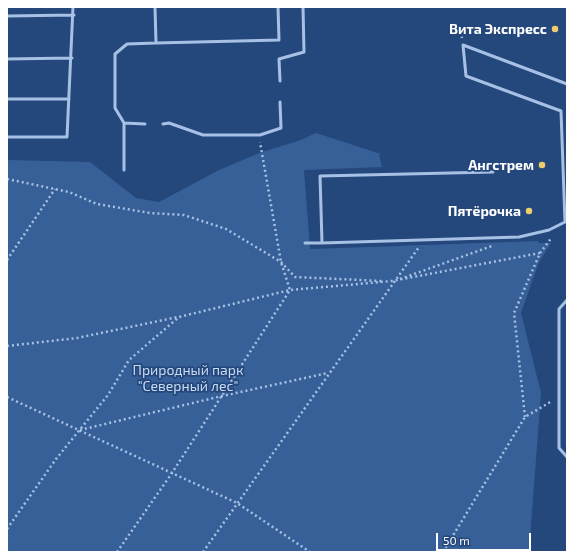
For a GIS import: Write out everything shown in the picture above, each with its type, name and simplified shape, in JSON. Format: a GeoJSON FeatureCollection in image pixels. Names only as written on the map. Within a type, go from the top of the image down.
{"type":"FeatureCollection","features":[{"type":"Feature","properties":{"kind":"lane"},"geometry":{"type":"LineString","coordinates":[[7,137],[67,137],[74,15],[73,7]]}},
{"type":"Feature","properties":{"kind":"lane"},"geometry":{"type":"LineString","coordinates":[[155,7],[156,43]]}},
{"type":"Feature","properties":{"kind":"lane"},"geometry":{"type":"LineString","coordinates":[[124,170],[124,123],[115,108],[115,54],[127,44],[279,40],[278,7]]}},
{"type":"Feature","properties":{"kind":"lane"},"geometry":{"type":"LineString","coordinates":[[280,81],[279,59],[304,52],[303,7]]}},
{"type":"Feature","properties":{"kind":"lane"},"geometry":{"type":"LineString","coordinates":[[7,16],[74,15]]}},
{"type":"Feature","properties":{"kind":"lane"},"geometry":{"type":"LineString","coordinates":[[305,243],[519,237],[550,230],[566,222],[561,111],[466,76],[463,45],[567,84]]}},
{"type":"Feature","properties":{"kind":"lane"},"geometry":{"type":"LineString","coordinates":[[7,59],[72,58]]}},
{"type":"Feature","properties":{"kind":"lane"},"geometry":{"type":"LineString","coordinates":[[7,99],[69,99]]}},
{"type":"Feature","properties":{"kind":"lane"},"geometry":{"type":"LineString","coordinates":[[163,124],[169,123],[203,135],[260,135],[281,128],[280,102]]}},
{"type":"Feature","properties":{"kind":"lane"},"geometry":{"type":"LineString","coordinates":[[124,123],[145,124]]}},
{"type":"Feature","properties":{"kind":"lane"},"geometry":{"type":"LineString","coordinates":[[322,243],[320,176],[493,172]]}},
{"type":"Feature","properties":{"kind":"lane"},"geometry":{"type":"LineString","coordinates":[[567,300],[559,309],[559,448],[567,457]]}},
{"type":"Feature","properties":{"kind":"path"},"geometry":{"type":"LineString","coordinates":[[460,27],[463,45]]}},
{"type":"Feature","properties":{"kind":"path"},"geometry":{"type":"LineString","coordinates":[[261,147],[281,262],[290,290]]}},
{"type":"Feature","properties":{"kind":"path"},"geometry":{"type":"LineString","coordinates":[[7,179],[69,192],[97,204],[150,213],[184,214],[226,229],[281,262],[295,277],[392,281],[496,245]]}},
{"type":"Feature","properties":{"kind":"path"},"geometry":{"type":"LineString","coordinates":[[7,260],[55,190]]}},
{"type":"Feature","properties":{"kind":"path"},"geometry":{"type":"LineString","coordinates":[[525,416],[514,313],[540,252],[555,234]]}},
{"type":"Feature","properties":{"kind":"path"},"geometry":{"type":"LineString","coordinates":[[203,552],[392,281],[424,240]]}},
{"type":"Feature","properties":{"kind":"path"},"geometry":{"type":"LineString","coordinates":[[7,346],[77,338],[179,317],[290,290],[392,281],[540,252]]}},
{"type":"Feature","properties":{"kind":"path"},"geometry":{"type":"LineString","coordinates":[[117,552],[172,473],[290,290]]}},
{"type":"Feature","properties":{"kind":"path"},"geometry":{"type":"LineString","coordinates":[[7,529],[56,459],[108,394],[129,360],[179,317]]}},
{"type":"Feature","properties":{"kind":"path"},"geometry":{"type":"LineString","coordinates":[[79,430],[222,396],[328,373]]}},
{"type":"Feature","properties":{"kind":"path"},"geometry":{"type":"LineString","coordinates":[[443,552],[525,416],[560,396]]}},
{"type":"Feature","properties":{"kind":"path"},"geometry":{"type":"LineString","coordinates":[[7,397],[237,503],[310,552]]}},
{"type":"Feature","properties":{"kind":"green space","name":"Природный парк \"Северный лес\""},"geometry":{"type":"Polygon","coordinates":[[[316,133],[381,154],[379,155],[382,167],[304,170],[310,249],[538,241],[538,243],[551,243],[539,262],[521,313],[541,393],[529,552],[7,552],[7,160],[90,162],[136,198],[159,202],[219,170],[262,152],[301,140],[316,133]]]}},
{"type":"Feature","properties":{"kind":"place","name":"Вита Экспресс"},"geometry":{"type":"Point","coordinates":[555,29]}},
{"type":"Feature","properties":{"kind":"place","name":"Ангстрем"},"geometry":{"type":"Point","coordinates":[542,165]}},
{"type":"Feature","properties":{"kind":"place","name":"Пятёрочка"},"geometry":{"type":"Point","coordinates":[529,211]}}]}
